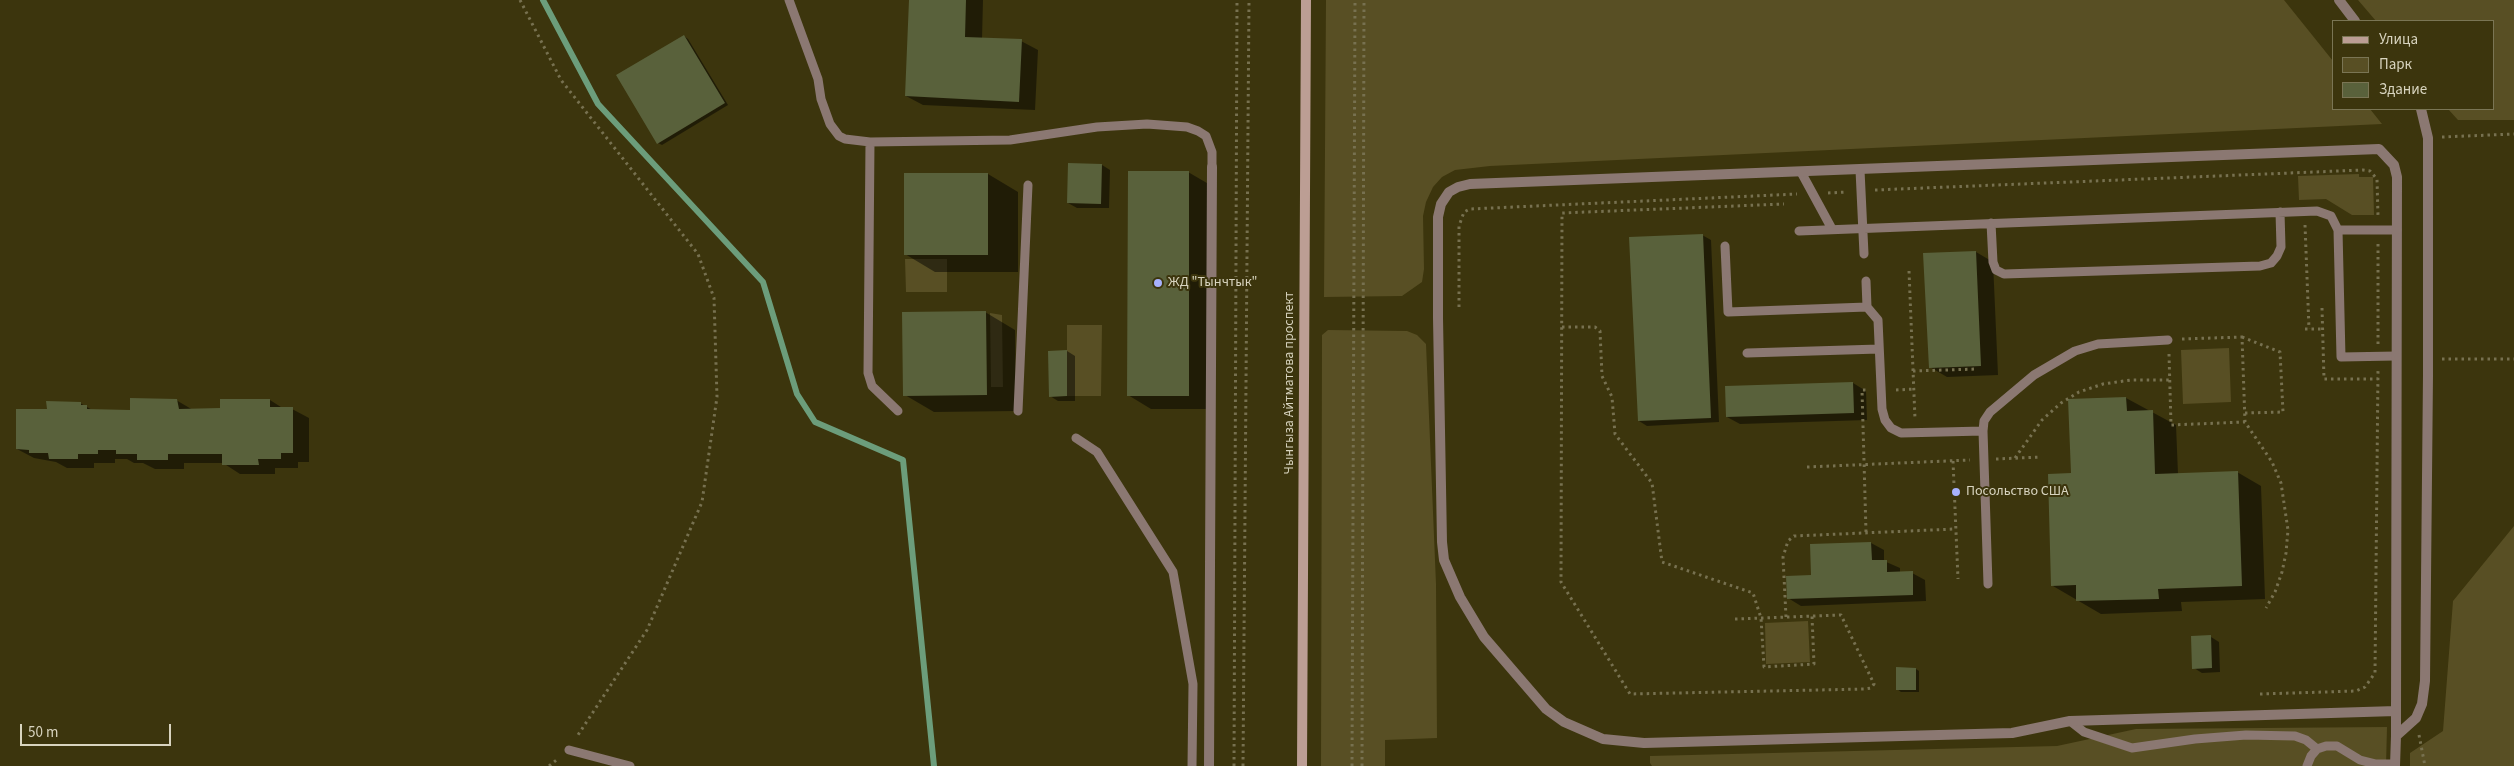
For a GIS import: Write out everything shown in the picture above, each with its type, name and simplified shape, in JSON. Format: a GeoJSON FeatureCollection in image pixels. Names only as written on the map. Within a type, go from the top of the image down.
{"type":"FeatureCollection","features":[{"type":"Feature","properties":{"kind":"main road","name":"Чынгыза Айтматова проспект"},"geometry":{"type":"LineString","coordinates":[[1302,766],[1306,0]]}},
{"type":"Feature","properties":{"kind":"street"},"geometry":{"type":"LineString","coordinates":[[2339,0],[2354,20]]}},
{"type":"Feature","properties":{"kind":"street"},"geometry":{"type":"LineString","coordinates":[[2396,736],[2416,718],[2422,704],[2425,681],[2428,138],[2421,110]]}},
{"type":"Feature","properties":{"kind":"street"},"geometry":{"type":"LineString","coordinates":[[2395,765],[2396,736],[2397,177],[2394,164],[2378,149],[1470,184],[1449,192],[1441,204],[1438,217],[1442,542],[1444,560],[1460,597],[1484,637],[1546,709],[1564,722],[1603,739],[1644,743],[2012,733],[2070,721],[2396,711]]}},
{"type":"Feature","properties":{"kind":"street"},"geometry":{"type":"LineString","coordinates":[[1209,766],[1212,167]]}},
{"type":"Feature","properties":{"kind":"lane"},"geometry":{"type":"LineString","coordinates":[[789,0],[818,78],[830,124],[839,136],[845,139],[870,142],[1010,140],[1097,127],[1147,124],[1187,127],[1206,136],[1212,152],[1212,167]]}},
{"type":"Feature","properties":{"kind":"lane"},"geometry":{"type":"LineString","coordinates":[[870,142],[868,373],[872,386],[898,411]]}},
{"type":"Feature","properties":{"kind":"lane"},"geometry":{"type":"LineString","coordinates":[[1860,170],[1864,254]]}},
{"type":"Feature","properties":{"kind":"lane"},"geometry":{"type":"LineString","coordinates":[[1801,172],[1832,229]]}},
{"type":"Feature","properties":{"kind":"lane"},"geometry":{"type":"LineString","coordinates":[[1018,411],[1028,185]]}},
{"type":"Feature","properties":{"kind":"lane"},"geometry":{"type":"LineString","coordinates":[[1991,223],[1993,262],[1996,270],[2004,274],[2260,266],[2271,263],[2278,256],[2281,247],[2280,212]]}},
{"type":"Feature","properties":{"kind":"lane"},"geometry":{"type":"LineString","coordinates":[[1799,230],[2280,212],[2325,212],[2331,216],[2338,230],[2341,357],[2396,356]]}},
{"type":"Feature","properties":{"kind":"lane"},"geometry":{"type":"LineString","coordinates":[[2338,230],[2396,230]]}},
{"type":"Feature","properties":{"kind":"lane"},"geometry":{"type":"LineString","coordinates":[[1725,246],[1728,312],[1867,307]]}},
{"type":"Feature","properties":{"kind":"lane"},"geometry":{"type":"LineString","coordinates":[[1866,282],[1867,307],[1878,320],[1882,409],[1885,420],[1891,428],[1901,433],[1983,430]]}},
{"type":"Feature","properties":{"kind":"lane"},"geometry":{"type":"LineString","coordinates":[[1988,584],[1983,430],[1984,421],[1990,412],[2016,388],[2053,362],[2075,352],[2098,344],[2168,340]]}},
{"type":"Feature","properties":{"kind":"lane"},"geometry":{"type":"LineString","coordinates":[[1747,353],[1879,349]]}},
{"type":"Feature","properties":{"kind":"lane"},"geometry":{"type":"LineString","coordinates":[[1076,438],[1098,452],[1173,572],[1193,684],[1192,766]]}},
{"type":"Feature","properties":{"kind":"lane"},"geometry":{"type":"LineString","coordinates":[[2070,721],[2084,732],[2132,748],[2196,739],[2246,735],[2295,736],[2306,740],[2317,749]]}},
{"type":"Feature","properties":{"kind":"lane"},"geometry":{"type":"LineString","coordinates":[[2307,766],[2311,756],[2317,749],[2326,746],[2337,746],[2368,762],[2395,765]]}},
{"type":"Feature","properties":{"kind":"lane"},"geometry":{"type":"LineString","coordinates":[[569,750],[630,766]]}},
{"type":"Feature","properties":{"kind":"path"},"geometry":{"type":"LineString","coordinates":[[520,0],[561,80],[698,254],[714,298],[717,397],[702,502],[647,630],[569,750],[549,766]]}},
{"type":"Feature","properties":{"kind":"path"},"geometry":{"type":"LineString","coordinates":[[1234,766],[1237,0]]}},
{"type":"Feature","properties":{"kind":"path"},"geometry":{"type":"LineString","coordinates":[[1243,766],[1249,0]]}},
{"type":"Feature","properties":{"kind":"path"},"geometry":{"type":"LineString","coordinates":[[1352,766],[1355,0]]}},
{"type":"Feature","properties":{"kind":"path"},"geometry":{"type":"LineString","coordinates":[[1362,766],[1364,0]]}},
{"type":"Feature","properties":{"kind":"path"},"geometry":{"type":"LineString","coordinates":[[2428,138],[2514,134]]}},
{"type":"Feature","properties":{"kind":"path"},"geometry":{"type":"LineString","coordinates":[[1459,307],[1459,226],[1464,212],[1470,209],[1812,193],[2370,171],[2377,179],[2378,230],[2375,673],[2365,688],[2356,691],[2260,694]]}},
{"type":"Feature","properties":{"kind":"path"},"geometry":{"type":"LineString","coordinates":[[1735,619],[1841,615],[1873,680],[1871,688],[1630,694],[1561,582],[1562,214],[1784,204]]}},
{"type":"Feature","properties":{"kind":"path"},"geometry":{"type":"LineString","coordinates":[[2304,222],[2309,329]]}},
{"type":"Feature","properties":{"kind":"path"},"geometry":{"type":"LineString","coordinates":[[1910,271],[1916,433]]}},
{"type":"Feature","properties":{"kind":"path"},"geometry":{"type":"LineString","coordinates":[[1562,327],[1595,327],[1600,331],[1602,376],[1612,397],[1615,434],[1652,483],[1662,562],[1753,593],[1761,618],[1764,667],[1814,664],[1812,616]]}},
{"type":"Feature","properties":{"kind":"path"},"geometry":{"type":"LineString","coordinates":[[2305,329],[2322,329]]}},
{"type":"Feature","properties":{"kind":"path"},"geometry":{"type":"LineString","coordinates":[[2242,336],[2245,422],[2272,462],[2281,483],[2288,530],[2286,553],[2275,592],[2266,608]]}},
{"type":"Feature","properties":{"kind":"path"},"geometry":{"type":"LineString","coordinates":[[2245,413],[2283,412],[2280,352],[2242,336],[2168,340],[2171,425],[2245,422]]}},
{"type":"Feature","properties":{"kind":"path"},"geometry":{"type":"LineString","coordinates":[[2428,359],[2514,359]]}},
{"type":"Feature","properties":{"kind":"path"},"geometry":{"type":"LineString","coordinates":[[1913,371],[1978,369]]}},
{"type":"Feature","properties":{"kind":"path"},"geometry":{"type":"LineString","coordinates":[[2015,458],[2042,420],[2061,402],[2079,392],[2103,384],[2170,380]]}},
{"type":"Feature","properties":{"kind":"path"},"geometry":{"type":"LineString","coordinates":[[1862,390],[1866,532]]}},
{"type":"Feature","properties":{"kind":"path"},"geometry":{"type":"LineString","coordinates":[[1806,467],[2041,457]]}},
{"type":"Feature","properties":{"kind":"path"},"geometry":{"type":"LineString","coordinates":[[1953,461],[1958,578]]}},
{"type":"Feature","properties":{"kind":"path"},"geometry":{"type":"LineString","coordinates":[[1786,617],[1783,557],[1788,541],[1794,536],[1802,534],[1956,529]]}},
{"type":"Feature","properties":{"kind":"path"},"geometry":{"type":"LineString","coordinates":[[2416,718],[2425,766]]}},
{"type":"Feature","properties":{"kind":"green space"},"geometry":{"type":"Polygon","coordinates":[[[1326,0],[2284,0],[2332,60],[2332,110],[2371,110],[2382,124],[1490,166],[1455,170],[1442,177],[1433,187],[1426,202],[1423,216],[1424,269],[1422,282],[1402,296],[1324,297],[1326,0]]]}},
{"type":"Feature","properties":{"kind":"green space"},"geometry":{"type":"Polygon","coordinates":[[[2358,0],[2514,0],[2514,120],[2458,120],[2449,110],[2494,110],[2494,20],[2375,20],[2358,0]]]}},
{"type":"Feature","properties":{"kind":"green space"},"geometry":{"type":"Polygon","coordinates":[[[2359,174],[2359,177],[2373,177],[2374,215],[2352,215],[2326,199],[2299,200],[2298,176],[2359,174]]]}},
{"type":"Feature","properties":{"kind":"green space"},"geometry":{"type":"Polygon","coordinates":[[[905,259],[947,259],[947,292],[906,292],[905,259]]]}},
{"type":"Feature","properties":{"kind":"green space"},"geometry":{"type":"Polygon","coordinates":[[[990,313],[1002,315],[1003,387],[991,387],[990,313]]]}},
{"type":"Feature","properties":{"kind":"green space"},"geometry":{"type":"Polygon","coordinates":[[[1067,325],[1102,325],[1101,396],[1067,396],[1067,325]]]}},
{"type":"Feature","properties":{"kind":"green space"},"geometry":{"type":"Polygon","coordinates":[[[1328,330],[1407,331],[1417,335],[1426,344],[1436,584],[1437,738],[1385,740],[1385,766],[1321,766],[1322,335],[1328,330]]]}},
{"type":"Feature","properties":{"kind":"green space"},"geometry":{"type":"Polygon","coordinates":[[[2229,348],[2231,402],[2183,404],[2181,350],[2229,348]]]}},
{"type":"Feature","properties":{"kind":"green space"},"geometry":{"type":"Polygon","coordinates":[[[2514,526],[2514,766],[2410,766],[2410,753],[2443,731],[2453,601],[2514,526]]]}},
{"type":"Feature","properties":{"kind":"green space"},"geometry":{"type":"Polygon","coordinates":[[[1808,621],[1810,662],[1766,664],[1765,623],[1808,621]]]}},
{"type":"Feature","properties":{"kind":"green space"},"geometry":{"type":"Polygon","coordinates":[[[2387,727],[2386,766],[1652,766],[1650,763],[1650,756],[2057,746],[2136,729],[2387,727]]]}},
{"type":"Feature","properties":{"kind":"building"},"geometry":{"type":"Polygon","coordinates":[[[909,0],[966,0],[965,37],[1022,39],[1019,102],[905,96],[909,0]]]}},
{"type":"Feature","properties":{"kind":"building"},"geometry":{"type":"Polygon","coordinates":[[[684,35],[725,103],[657,144],[616,75],[684,35]]]}},
{"type":"Feature","properties":{"kind":"building"},"geometry":{"type":"Polygon","coordinates":[[[1068,163],[1102,164],[1101,204],[1067,203],[1068,163]]]}},
{"type":"Feature","properties":{"kind":"building","name":"ЖД \"Тынчтык\""},"geometry":{"type":"Polygon","coordinates":[[[1128,171],[1189,171],[1189,396],[1127,396],[1128,171]]]}},
{"type":"Feature","properties":{"kind":"building"},"geometry":{"type":"Polygon","coordinates":[[[904,173],[988,173],[988,255],[904,255],[904,173]]]}},
{"type":"Feature","properties":{"kind":"building"},"geometry":{"type":"Polygon","coordinates":[[[1703,234],[1711,418],[1638,421],[1629,237],[1703,234]]]}},
{"type":"Feature","properties":{"kind":"building"},"geometry":{"type":"Polygon","coordinates":[[[1976,251],[1981,366],[1929,368],[1923,253],[1976,251]]]}},
{"type":"Feature","properties":{"kind":"building"},"geometry":{"type":"Polygon","coordinates":[[[986,311],[987,395],[903,396],[902,312],[986,311]]]}},
{"type":"Feature","properties":{"kind":"building"},"geometry":{"type":"Polygon","coordinates":[[[1067,350],[1067,396],[1049,397],[1048,351],[1067,350]]]}},
{"type":"Feature","properties":{"kind":"building"},"geometry":{"type":"Polygon","coordinates":[[[1853,382],[1854,413],[1726,417],[1725,386],[1853,382]]]}},
{"type":"Feature","properties":{"kind":"building"},"geometry":{"type":"Polygon","coordinates":[[[2126,397],[2127,411],[2153,410],[2155,474],[2238,471],[2242,586],[2158,589],[2159,599],[2076,601],[2076,585],[2051,586],[2048,474],[2071,473],[2068,399],[2126,397]]]}},
{"type":"Feature","properties":{"kind":"building"},"geometry":{"type":"Polygon","coordinates":[[[130,398],[177,399],[179,409],[220,408],[220,399],[270,399],[270,407],[293,407],[293,453],[281,453],[281,459],[258,459],[259,465],[222,465],[222,454],[168,454],[168,460],[137,460],[137,454],[116,454],[116,450],[98,450],[98,454],[78,454],[78,459],[49,459],[48,453],[29,453],[29,450],[16,449],[16,409],[47,409],[46,401],[81,402],[81,405],[87,405],[87,409],[130,410],[130,398]]]}},
{"type":"Feature","properties":{"kind":"building"},"geometry":{"type":"Polygon","coordinates":[[[1871,542],[1872,560],[1887,560],[1887,572],[1913,571],[1913,595],[1787,599],[1786,576],[1811,575],[1810,544],[1871,542]]]}},
{"type":"Feature","properties":{"kind":"building"},"geometry":{"type":"Polygon","coordinates":[[[2211,635],[2212,668],[2192,669],[2191,636],[2211,635]]]}},
{"type":"Feature","properties":{"kind":"building"},"geometry":{"type":"Polygon","coordinates":[[[1896,667],[1916,668],[1916,690],[1896,690],[1896,667]]]}},
{"type":"Feature","properties":{"kind":"waterway"},"geometry":{"type":"LineString","coordinates":[[543,0],[598,104],[763,282],[797,394],[815,422],[903,460],[934,766]]}},
{"type":"Feature","properties":{"kind":"place","name":"ЖД \"Тынчтык\""},"geometry":{"type":"Point","coordinates":[1158,283]}},
{"type":"Feature","properties":{"kind":"place","name":"Посольство США"},"geometry":{"type":"Point","coordinates":[1956,492]}}]}
